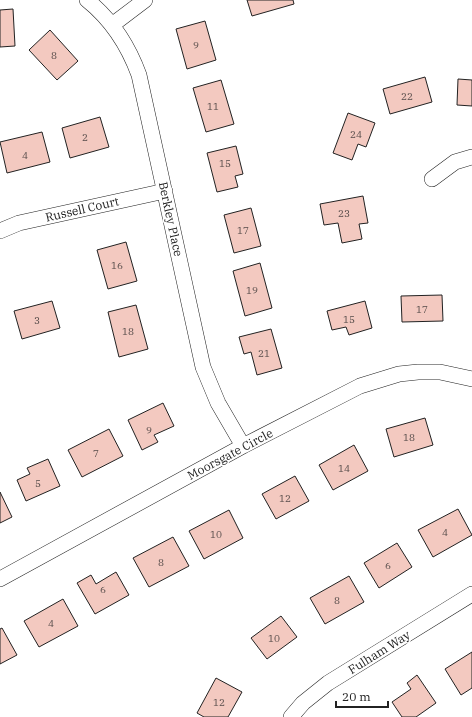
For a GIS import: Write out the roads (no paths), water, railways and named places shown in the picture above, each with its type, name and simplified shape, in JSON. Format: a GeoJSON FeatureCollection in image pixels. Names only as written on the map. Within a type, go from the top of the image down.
{"type":"FeatureCollection","features":[{"type":"Feature","properties":{"kind":"street","name":"Berkley Place"},"geometry":{"type":"LineString","coordinates":[[87,0],[112,25],[121,37],[139,75],[207,379],[218,403],[243,446]]}},
{"type":"Feature","properties":{"kind":"street"},"geometry":{"type":"LineString","coordinates":[[112,25],[145,0]]}},
{"type":"Feature","properties":{"kind":"street"},"geometry":{"type":"LineString","coordinates":[[432,179],[447,167],[472,157]]}},
{"type":"Feature","properties":{"kind":"street","name":"Russell Court"},"geometry":{"type":"LineString","coordinates":[[0,231],[18,223],[165,191]]}},
{"type":"Feature","properties":{"kind":"street","name":"Moorsgate Circle"},"geometry":{"type":"LineString","coordinates":[[0,579],[243,446],[331,400],[375,380],[399,374],[418,372],[440,372],[472,378]]}},
{"type":"Feature","properties":{"kind":"street","name":"Fulham Way"},"geometry":{"type":"LineString","coordinates":[[291,717],[303,703],[328,683],[472,594]]}}]}
